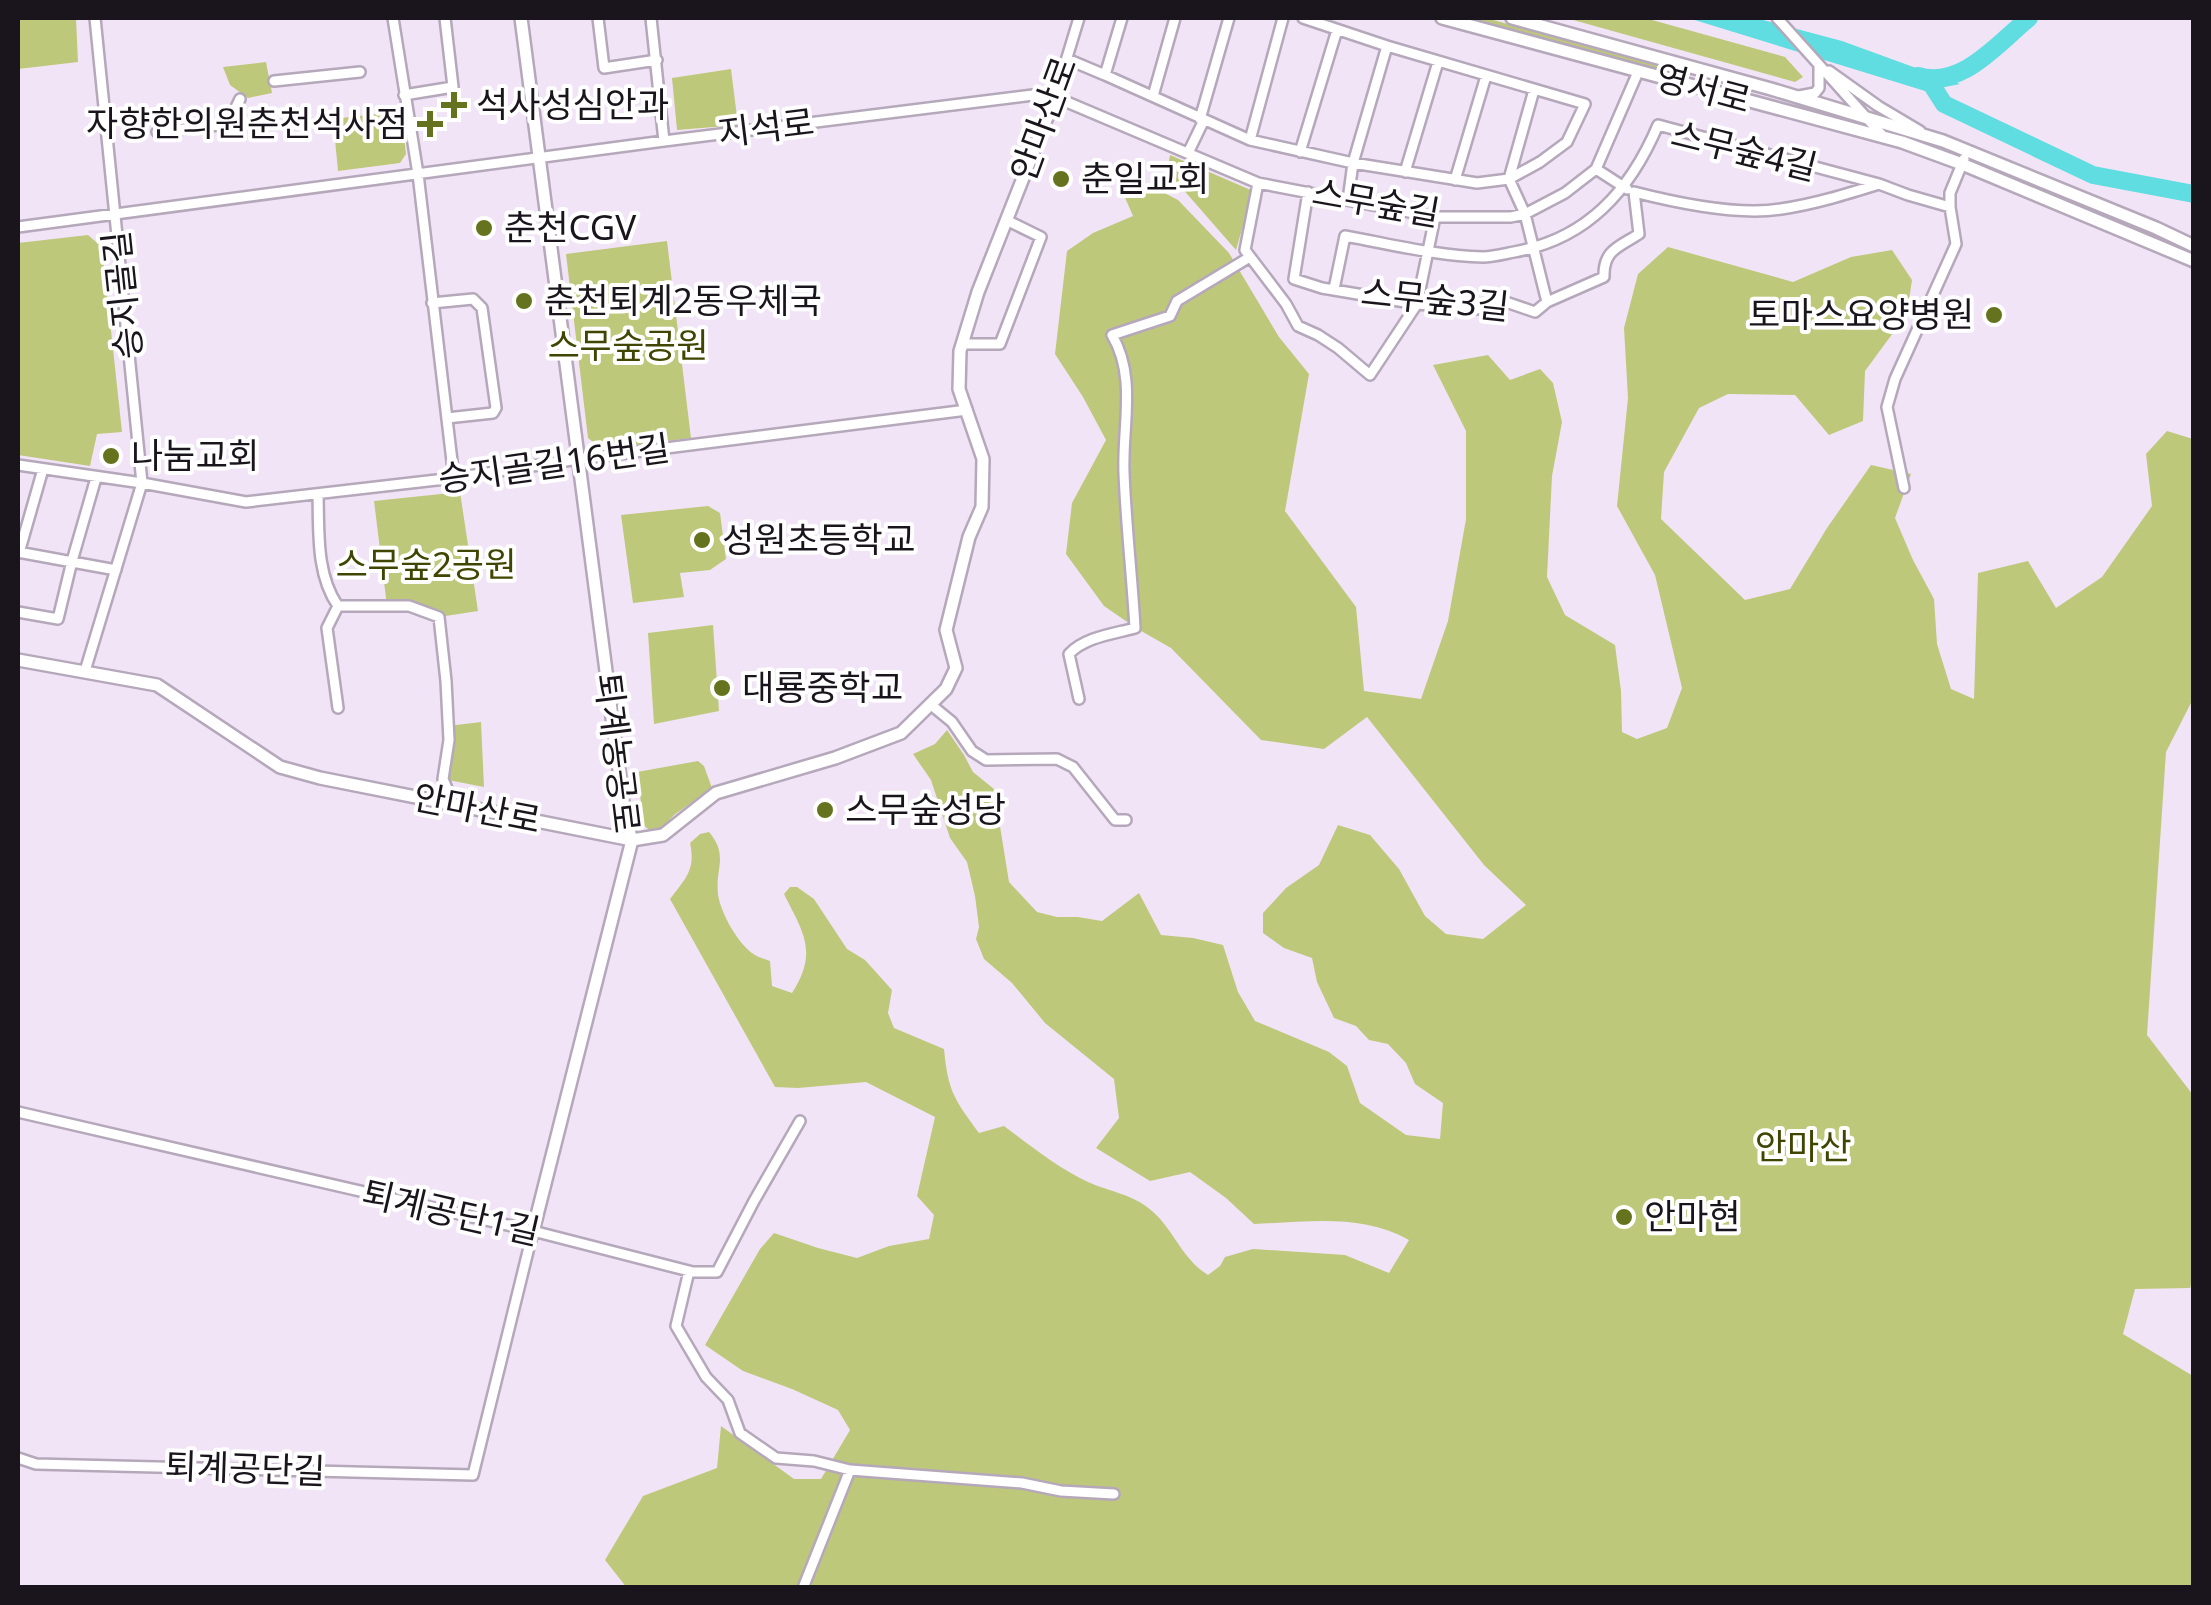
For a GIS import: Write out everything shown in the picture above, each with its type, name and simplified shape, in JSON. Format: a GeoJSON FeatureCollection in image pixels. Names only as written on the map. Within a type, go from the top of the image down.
{"type":"FeatureCollection","features":[{"type":"Feature","properties":{"kind":"street","name":"승지골길"},"geometry":{"type":"LineString","coordinates":[[85,671],[142,484],[95,18]]}},
{"type":"Feature","properties":{"kind":"street"},"geometry":{"type":"LineString","coordinates":[[393,18],[418,174],[454,478]]}},
{"type":"Feature","properties":{"kind":"street"},"geometry":{"type":"LineString","coordinates":[[404,94],[453,87],[445,18]]}},
{"type":"Feature","properties":{"kind":"street","name":"퇴계농공로"},"geometry":{"type":"LineString","coordinates":[[473,1476],[632,840],[624,817],[520,18]]}},
{"type":"Feature","properties":{"kind":"street"},"geometry":{"type":"LineString","coordinates":[[598,18],[604,68],[657,60]]}},
{"type":"Feature","properties":{"kind":"street"},"geometry":{"type":"LineString","coordinates":[[651,18],[664,141]]}},
{"type":"Feature","properties":{"kind":"street","name":"안마산로"},"geometry":{"type":"LineString","coordinates":[[18,660],[157,684],[280,767],[632,840],[662,835],[716,793],[835,758],[901,732],[946,689],[956,668],[946,630],[969,537],[982,507],[983,459],[960,389],[962,344],[978,292],[1055,97],[1079,18]]}},
{"type":"Feature","properties":{"kind":"street"},"geometry":{"type":"LineString","coordinates":[[1105,75],[1122,18]]}},
{"type":"Feature","properties":{"kind":"street"},"geometry":{"type":"LineString","coordinates":[[1152,96],[1176,18]]}},
{"type":"Feature","properties":{"kind":"street"},"geometry":{"type":"LineString","coordinates":[[1188,153],[1202,119],[1230,18]]}},
{"type":"Feature","properties":{"kind":"street"},"geometry":{"type":"LineString","coordinates":[[1250,140],[1283,18]]}},
{"type":"Feature","properties":{"kind":"street"},"geometry":{"type":"LineString","coordinates":[[1066,59],[1250,140],[1352,163],[1477,183],[1509,179],[1540,162],[1566,142],[1585,104],[1303,18]]}},
{"type":"Feature","properties":{"kind":"street","name":"영서로"},"geometry":{"type":"LineString","coordinates":[[1442,18],[1965,158],[2194,246]]}},
{"type":"Feature","properties":{"kind":"street","name":"영서로"},"geometry":{"type":"LineString","coordinates":[[1512,18],[1935,139],[1965,158],[2194,261]]}},
{"type":"Feature","properties":{"kind":"street"},"geometry":{"type":"LineString","coordinates":[[1777,18],[1884,138]]}},
{"type":"Feature","properties":{"kind":"street"},"geometry":{"type":"LineString","coordinates":[[1300,152],[1337,30]]}},
{"type":"Feature","properties":{"kind":"street"},"geometry":{"type":"LineString","coordinates":[[1348,200],[1352,163],[1387,46]]}},
{"type":"Feature","properties":{"kind":"street"},"geometry":{"type":"LineString","coordinates":[[1405,172],[1438,62]]}},
{"type":"Feature","properties":{"kind":"street"},"geometry":{"type":"LineString","coordinates":[[274,81],[360,72]]}},
{"type":"Feature","properties":{"kind":"street"},"geometry":{"type":"LineString","coordinates":[[1638,72],[1596,170],[1623,188],[1703,206],[1778,210],[1830,200],[1880,184]]}},
{"type":"Feature","properties":{"kind":"street"},"geometry":{"type":"LineString","coordinates":[[1456,180],[1486,76]]}},
{"type":"Feature","properties":{"kind":"street"},"geometry":{"type":"LineString","coordinates":[[1795,96],[1815,93],[1827,76]]}},
{"type":"Feature","properties":{"kind":"street"},"geometry":{"type":"LineString","coordinates":[[1827,76],[1935,139]]}},
{"type":"Feature","properties":{"kind":"street"},"geometry":{"type":"LineString","coordinates":[[1534,90],[1509,179],[1525,214],[1547,302]]}},
{"type":"Feature","properties":{"kind":"street","name":"지석로"},"geometry":{"type":"LineString","coordinates":[[18,226],[1033,95],[1055,97]]}},
{"type":"Feature","properties":{"kind":"street","name":"스무숲길"},"geometry":{"type":"LineString","coordinates":[[1055,97],[1258,183],[1435,217],[1511,218],[1525,214],[1596,170]]}},
{"type":"Feature","properties":{"kind":"street"},"geometry":{"type":"LineString","coordinates":[[156,132],[228,124],[240,99]]}},
{"type":"Feature","properties":{"kind":"street","name":"스무숲4길"},"geometry":{"type":"LineString","coordinates":[[1334,290],[1345,236],[1485,257],[1535,248],[1590,221],[1637,169],[1658,125],[1880,184],[1950,207]]}},
{"type":"Feature","properties":{"kind":"street"},"geometry":{"type":"LineString","coordinates":[[1904,488],[1886,407],[1956,244],[1950,193],[1965,158]]}},
{"type":"Feature","properties":{"kind":"street"},"geometry":{"type":"LineString","coordinates":[[1258,183],[1245,250],[1298,326],[1338,348],[1370,375],[1417,304],[1435,217]]}},
{"type":"Feature","properties":{"kind":"street"},"geometry":{"type":"LineString","coordinates":[[1286,304],[1294,279],[1308,192]]}},
{"type":"Feature","properties":{"kind":"street","name":"스무숲3길"},"geometry":{"type":"LineString","coordinates":[[1294,279],[1417,304],[1477,309],[1503,302],[1535,312],[1547,302],[1604,277],[1607,254],[1639,234],[1634,192]]}},
{"type":"Feature","properties":{"kind":"street","name":"안마산로"},"geometry":{"type":"LineString","coordinates":[[962,344],[1000,344],[1041,237],[1006,220]]}},
{"type":"Feature","properties":{"kind":"street"},"geometry":{"type":"LineString","coordinates":[[1079,699],[1069,654],[1092,640],[1136,628],[1124,470],[1126,377],[1121,350],[1112,335],[1170,316],[1177,301],[1250,257]]}},
{"type":"Feature","properties":{"kind":"street"},"geometry":{"type":"LineString","coordinates":[[432,304],[473,299],[482,308],[496,408],[493,413],[447,418]]}},
{"type":"Feature","properties":{"kind":"street","name":"승지골길16번길"},"geometry":{"type":"LineString","coordinates":[[18,465],[246,502],[968,410]]}},
{"type":"Feature","properties":{"kind":"street"},"geometry":{"type":"LineString","coordinates":[[43,469],[18,552],[116,570]]}},
{"type":"Feature","properties":{"kind":"street"},"geometry":{"type":"LineString","coordinates":[[18,612],[58,619],[96,478]]}},
{"type":"Feature","properties":{"kind":"street"},"geometry":{"type":"LineString","coordinates":[[318,494],[319,540],[328,592],[338,606]]}},
{"type":"Feature","properties":{"kind":"street"},"geometry":{"type":"LineString","coordinates":[[338,606],[327,628],[338,708]]}},
{"type":"Feature","properties":{"kind":"street"},"geometry":{"type":"LineString","coordinates":[[338,606],[409,606],[438,618],[449,740],[443,779],[454,804]]}},
{"type":"Feature","properties":{"kind":"street"},"geometry":{"type":"LineString","coordinates":[[930,704],[986,760],[1057,758],[1073,768],[1115,820],[1126,820]]}},
{"type":"Feature","properties":{"kind":"street","name":"퇴계공단1길"},"geometry":{"type":"LineString","coordinates":[[18,1112],[689,1271]]}},
{"type":"Feature","properties":{"kind":"street"},"geometry":{"type":"LineString","coordinates":[[800,1120],[717,1272],[689,1271],[676,1326],[706,1377],[728,1400],[740,1433],[776,1458],[814,1461],[850,1470],[1114,1494]]}},
{"type":"Feature","properties":{"kind":"street","name":"퇴계공단길"},"geometry":{"type":"LineString","coordinates":[[18,1458],[36,1464],[473,1476]]}},
{"type":"Feature","properties":{"kind":"street"},"geometry":{"type":"LineString","coordinates":[[804,1588],[850,1470]]}},
{"type":"Feature","properties":{"kind":"green space"},"geometry":{"type":"Polygon","coordinates":[[[18,18],[76,18],[78,62],[18,69],[18,18]]]}},
{"type":"Feature","properties":{"kind":"green space"},"geometry":{"type":"Polygon","coordinates":[[[1464,18],[1486,18],[1682,74],[1680,76],[1464,18]]]}},
{"type":"Feature","properties":{"kind":"green space"},"geometry":{"type":"Polygon","coordinates":[[[1566,18],[1645,18],[1785,57],[1803,77],[1795,82],[1566,18]]]}},
{"type":"Feature","properties":{"kind":"green space"},"geometry":{"type":"Polygon","coordinates":[[[266,62],[272,93],[248,98],[230,85],[223,67],[266,62]]]}},
{"type":"Feature","properties":{"kind":"green space"},"geometry":{"type":"Polygon","coordinates":[[[731,69],[738,125],[677,130],[672,78],[731,69]]]}},
{"type":"Feature","properties":{"kind":"green space"},"geometry":{"type":"Polygon","coordinates":[[[401,111],[406,154],[400,163],[338,171],[333,119],[401,111]]]}},
{"type":"Feature","properties":{"kind":"green space"},"geometry":{"type":"Polygon","coordinates":[[[1170,155],[1253,191],[1236,250],[1167,171],[1170,155]]]}},
{"type":"Feature","properties":{"kind":"green space","name":"안마산"},"geometry":{"type":"Polygon","coordinates":[[[1114,172],[1132,176],[1178,200],[1229,253],[1279,337],[1309,374],[1285,511],[1356,607],[1364,691],[1421,699],[1448,621],[1466,519],[1466,431],[1433,365],[1488,355],[1510,380],[1540,369],[1553,383],[1562,422],[1552,476],[1547,577],[1565,615],[1615,645],[1622,732],[1637,739],[1667,728],[1682,688],[1655,575],[1617,506],[1628,398],[1624,328],[1638,274],[1668,247],[1793,282],[1851,257],[1892,250],[1912,280],[1907,314],[1865,371],[1863,421],[1829,435],[1795,395],[1728,394],[1699,408],[1664,472],[1661,519],[1745,600],[1790,589],[1871,465],[1911,474],[1895,518],[1934,599],[1937,644],[1951,689],[1974,699],[1978,573],[2028,561],[2056,608],[2102,577],[2152,506],[2146,454],[2167,431],[2193,439],[2193,699],[2166,752],[2147,1035],[2193,1095],[2193,1278],[2190,1288],[2135,1289],[2123,1334],[2193,1376],[2193,1587],[627,1588],[605,1560],[643,1496],[717,1468],[721,1426],[794,1479],[821,1479],[850,1430],[838,1410],[743,1371],[705,1345],[760,1249],[774,1233],[857,1258],[889,1246],[929,1239],[934,1215],[917,1196],[935,1117],[866,1082],[775,1087],[670,899],[688,874],[692,860],[690,843],[700,834],[709,832],[718,848],[718,894],[726,919],[749,951],[770,961],[772,986],[792,993],[805,966],[802,932],[784,894],[790,887],[797,887],[814,899],[847,949],[865,960],[892,990],[888,1013],[894,1028],[944,1049],[954,1094],[979,1133],[1004,1126],[1077,1176],[1145,1205],[1191,1261],[1208,1275],[1225,1257],[1253,1249],[1345,1255],[1389,1273],[1409,1240],[1391,1231],[1353,1223],[1254,1224],[1190,1172],[1150,1181],[1096,1148],[1119,1118],[1114,1079],[1045,1023],[1012,983],[984,959],[976,939],[979,927],[967,862],[950,838],[931,780],[913,754],[935,744],[947,730],[973,772],[994,789],[1009,882],[1037,912],[1102,921],[1139,893],[1161,935],[1223,945],[1238,992],[1255,1021],[1329,1052],[1347,1066],[1360,1103],[1406,1135],[1440,1139],[1443,1103],[1415,1084],[1406,1063],[1388,1044],[1369,1040],[1356,1026],[1334,1018],[1317,982],[1312,958],[1284,948],[1263,933],[1263,913],[1286,888],[1319,865],[1338,825],[1370,835],[1399,869],[1425,916],[1446,934],[1483,939],[1526,905],[1484,865],[1367,717],[1324,749],[1261,740],[1171,648],[1104,606],[1066,554],[1072,503],[1106,440],[1055,354],[1067,251],[1093,233],[1133,216],[1114,172]]]}},
{"type":"Feature","properties":{"kind":"green space"},"geometry":{"type":"Polygon","coordinates":[[[88,235],[102,247],[122,432],[97,434],[90,466],[18,455],[18,243],[88,235]]]}},
{"type":"Feature","properties":{"kind":"green space","name":"스무숲공원"},"geometry":{"type":"Polygon","coordinates":[[[667,241],[691,438],[602,449],[588,438],[566,254],[667,241]]]}},
{"type":"Feature","properties":{"kind":"green space","name":"스무숲2공원"},"geometry":{"type":"Polygon","coordinates":[[[460,492],[478,611],[439,617],[409,606],[387,606],[374,501],[460,492]]]}},
{"type":"Feature","properties":{"kind":"green space"},"geometry":{"type":"Polygon","coordinates":[[[708,506],[720,513],[726,559],[710,570],[680,573],[684,597],[633,603],[621,515],[708,506]]]}},
{"type":"Feature","properties":{"kind":"green space"},"geometry":{"type":"Polygon","coordinates":[[[713,625],[719,711],[654,724],[648,633],[713,625]]]}},
{"type":"Feature","properties":{"kind":"green space"},"geometry":{"type":"Polygon","coordinates":[[[481,722],[484,787],[443,779],[448,726],[481,722]]]}},
{"type":"Feature","properties":{"kind":"green space"},"geometry":{"type":"Polygon","coordinates":[[[698,761],[704,766],[712,788],[660,830],[651,831],[644,826],[637,772],[698,761]]]}},
{"type":"Feature","properties":{"kind":"water"},"geometry":{"type":"Polygon","coordinates":[[[1688,18],[1756,18],[1842,41],[1960,84],[1925,91],[1688,18]]]}},
{"type":"Feature","properties":{"kind":"waterway"},"geometry":{"type":"LineString","coordinates":[[1918,76],[1950,76],[1964,70],[2029,18]]}},
{"type":"Feature","properties":{"kind":"waterway"},"geometry":{"type":"LineString","coordinates":[[1928,79],[1944,104],[2093,175],[2194,194]]}},
{"type":"Feature","properties":{"kind":"place","name":"석사성심안과"},"geometry":{"type":"Point","coordinates":[454,105]}},
{"type":"Feature","properties":{"kind":"place","name":"자향한의원춘천석사점"},"geometry":{"type":"Point","coordinates":[430,124]}},
{"type":"Feature","properties":{"kind":"place","name":"춘일교회"},"geometry":{"type":"Point","coordinates":[1061,179]}},
{"type":"Feature","properties":{"kind":"place","name":"춘천CGV"},"geometry":{"type":"Point","coordinates":[484,228]}},
{"type":"Feature","properties":{"kind":"place","name":"춘천퇴계2동우체국"},"geometry":{"type":"Point","coordinates":[524,301]}},
{"type":"Feature","properties":{"kind":"place","name":"토마스요양병원"},"geometry":{"type":"Point","coordinates":[1994,315]}},
{"type":"Feature","properties":{"kind":"place","name":"나눔교회"},"geometry":{"type":"Point","coordinates":[111,456]}},
{"type":"Feature","properties":{"kind":"place","name":"성원초등학교"},"geometry":{"type":"Point","coordinates":[702,540]}},
{"type":"Feature","properties":{"kind":"place","name":"대룡중학교"},"geometry":{"type":"Point","coordinates":[722,688]}},
{"type":"Feature","properties":{"kind":"place","name":"스무숲성당"},"geometry":{"type":"Point","coordinates":[825,810]}},
{"type":"Feature","properties":{"kind":"place","name":"안마현"},"geometry":{"type":"Point","coordinates":[1624,1217]}}]}
